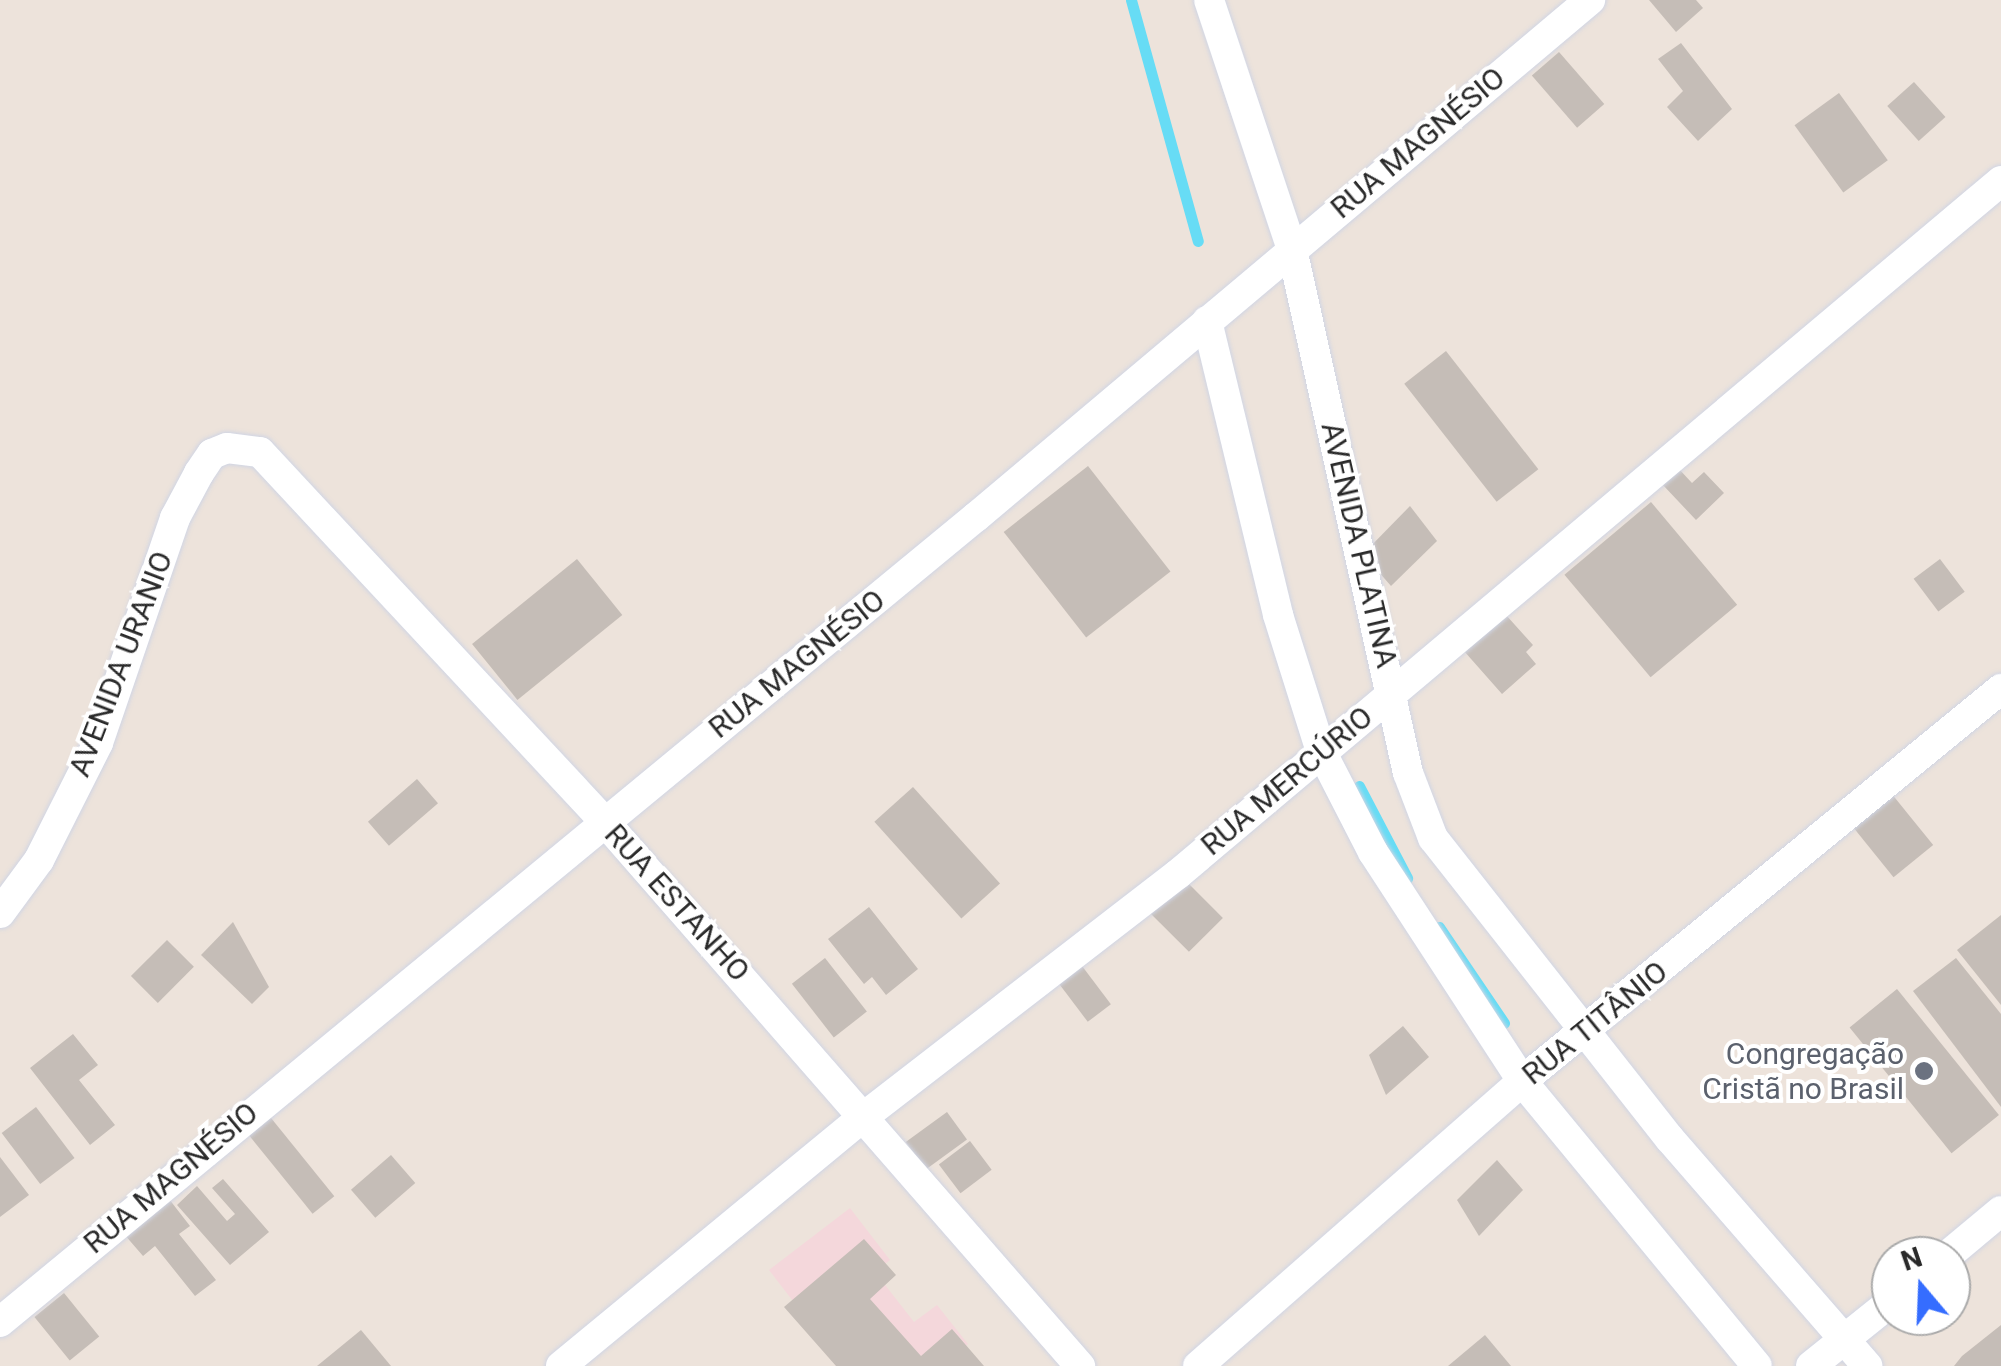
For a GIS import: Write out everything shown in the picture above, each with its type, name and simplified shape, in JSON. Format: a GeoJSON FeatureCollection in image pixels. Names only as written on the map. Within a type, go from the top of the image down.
{"type":"FeatureCollection","features":[{"type":"Feature","properties":{"kind":"street","name":"AVENIDA PLATINA"},"geometry":{"type":"LineString","coordinates":[[1209,0],[1292,249],[1408,773],[1434,838],[1586,1033],[1867,1366]]}},
{"type":"Feature","properties":{"kind":"street","name":"RUA MAGNÉSIO"},"geometry":{"type":"LineString","coordinates":[[0,1322],[1590,0]]}},
{"type":"Feature","properties":{"kind":"street","name":"RUA MERCÚRIO"},"geometry":{"type":"LineString","coordinates":[[561,1366],[866,1114],[1178,874],[2001,181]]}},
{"type":"Feature","properties":{"kind":"street"},"geometry":{"type":"LineString","coordinates":[[1207,320],[1278,616],[1321,751],[1373,852],[1522,1080],[1757,1366]]}},
{"type":"Feature","properties":{"kind":"street","name":"AVENIDA URANIO"},"geometry":{"type":"LineString","coordinates":[[0,913],[38,860],[98,743],[175,518],[199,473],[212,454],[227,448],[260,452]]}},
{"type":"Feature","properties":{"kind":"street","name":"RUA ESTANHO"},"geometry":{"type":"LineString","coordinates":[[260,452],[604,822],[866,1114],[1080,1366]]}},
{"type":"Feature","properties":{"kind":"street","name":"RUA TITÂNIO"},"geometry":{"type":"LineString","coordinates":[[1198,1366],[1522,1080],[1586,1033],[2001,689]]}},
{"type":"Feature","properties":{"kind":"street"},"geometry":{"type":"LineString","coordinates":[[1971,1236],[2001,1211]]}},
{"type":"Feature","properties":{"kind":"street"},"geometry":{"type":"LineString","coordinates":[[1811,1366],[1871,1319]]}},
{"type":"Feature","properties":{"kind":"shaded area"},"geometry":{"type":"Polygon","coordinates":[[[850,1208],[890,1260],[875,1272],[914,1322],[937,1305],[968,1344],[940,1366],[843,1366],[769,1270],[850,1208]]]}},
{"type":"Feature","properties":{"kind":"building"},"geometry":{"type":"Polygon","coordinates":[[[1649,0],[1696,0],[1703,8],[1676,32],[1649,0]]]}},
{"type":"Feature","properties":{"kind":"building"},"geometry":{"type":"Polygon","coordinates":[[[1681,43],[1732,109],[1698,141],[1667,107],[1683,91],[1658,59],[1681,43]]]}},
{"type":"Feature","properties":{"kind":"building"},"geometry":{"type":"Polygon","coordinates":[[[1559,52],[1604,104],[1577,128],[1532,76],[1559,52]]]}},
{"type":"Feature","properties":{"kind":"building"},"geometry":{"type":"Polygon","coordinates":[[[1914,82],[1945,117],[1919,141],[1887,106],[1914,82]]]}},
{"type":"Feature","properties":{"kind":"building"},"geometry":{"type":"Polygon","coordinates":[[[1839,93],[1888,160],[1843,192],[1795,125],[1839,93]]]}},
{"type":"Feature","properties":{"kind":"building"},"geometry":{"type":"Polygon","coordinates":[[[1446,351],[1538,469],[1497,502],[1404,384],[1446,351]]]}},
{"type":"Feature","properties":{"kind":"building"},"geometry":{"type":"Polygon","coordinates":[[[1088,466],[1170,572],[1086,637],[1004,532],[1088,466]]]}},
{"type":"Feature","properties":{"kind":"building"},"geometry":{"type":"Polygon","coordinates":[[[1678,468],[1692,483],[1704,472],[1724,493],[1696,520],[1662,484],[1678,468]]]}},
{"type":"Feature","properties":{"kind":"building"},"geometry":{"type":"Polygon","coordinates":[[[1651,502],[1737,605],[1651,677],[1564,575],[1651,502]]]}},
{"type":"Feature","properties":{"kind":"building"},"geometry":{"type":"Polygon","coordinates":[[[1410,506],[1437,541],[1391,586],[1363,554],[1410,506]]]}},
{"type":"Feature","properties":{"kind":"building"},"geometry":{"type":"Polygon","coordinates":[[[577,559],[622,615],[517,700],[472,644],[577,559]]]}},
{"type":"Feature","properties":{"kind":"building"},"geometry":{"type":"Polygon","coordinates":[[[1940,559],[1965,592],[1938,612],[1914,579],[1940,559]]]}},
{"type":"Feature","properties":{"kind":"building"},"geometry":{"type":"Polygon","coordinates":[[[1506,615],[1533,645],[1526,652],[1536,664],[1502,694],[1464,651],[1506,615]]]}},
{"type":"Feature","properties":{"kind":"building"},"geometry":{"type":"Polygon","coordinates":[[[417,779],[438,803],[389,846],[368,822],[417,779]]]}},
{"type":"Feature","properties":{"kind":"building"},"geometry":{"type":"Polygon","coordinates":[[[913,787],[1000,884],[961,918],[874,822],[913,787]]]}},
{"type":"Feature","properties":{"kind":"building"},"geometry":{"type":"Polygon","coordinates":[[[1891,793],[1933,845],[1894,877],[1851,825],[1891,793]]]}},
{"type":"Feature","properties":{"kind":"building"},"geometry":{"type":"Polygon","coordinates":[[[1184,879],[1223,918],[1189,952],[1150,913],[1184,879]]]}},
{"type":"Feature","properties":{"kind":"building"},"geometry":{"type":"Polygon","coordinates":[[[869,907],[918,969],[886,995],[872,977],[864,984],[828,939],[869,907]]]}},
{"type":"Feature","properties":{"kind":"building"},"geometry":{"type":"Polygon","coordinates":[[[2001,915],[2001,1005],[1957,950],[2001,915]]]}},
{"type":"Feature","properties":{"kind":"building"},"geometry":{"type":"Polygon","coordinates":[[[233,922],[269,987],[252,1004],[201,955],[233,922]]]}},
{"type":"Feature","properties":{"kind":"building"},"geometry":{"type":"Polygon","coordinates":[[[167,940],[194,967],[158,1003],[131,976],[167,940]]]}},
{"type":"Feature","properties":{"kind":"building"},"geometry":{"type":"Polygon","coordinates":[[[825,958],[867,1012],[834,1037],[792,984],[825,958]]]}},
{"type":"Feature","properties":{"kind":"building"},"geometry":{"type":"Polygon","coordinates":[[[1076,958],[1111,1004],[1088,1022],[1053,975],[1076,958]]]}},
{"type":"Feature","properties":{"kind":"building"},"geometry":{"type":"Polygon","coordinates":[[[1956,958],[2001,1014],[2001,1107],[1913,991],[1956,958]]]}},
{"type":"Feature","properties":{"kind":"building","name":"Congregação Cristã no Brasil"},"geometry":{"type":"Polygon","coordinates":[[[1897,989],[1999,1115],[1952,1153],[1850,1027],[1897,989]]]}},
{"type":"Feature","properties":{"kind":"building"},"geometry":{"type":"Polygon","coordinates":[[[1403,1026],[1429,1057],[1386,1095],[1369,1055],[1403,1026]]]}},
{"type":"Feature","properties":{"kind":"building"},"geometry":{"type":"Polygon","coordinates":[[[73,1034],[98,1065],[79,1080],[115,1125],[90,1145],[30,1068],[73,1034]]]}},
{"type":"Feature","properties":{"kind":"building"},"geometry":{"type":"Polygon","coordinates":[[[36,1107],[75,1158],[40,1184],[2,1133],[36,1107]]]}},
{"type":"Feature","properties":{"kind":"building"},"geometry":{"type":"Polygon","coordinates":[[[947,1112],[967,1140],[926,1169],[906,1142],[947,1112]]]}},
{"type":"Feature","properties":{"kind":"building"},"geometry":{"type":"Polygon","coordinates":[[[267,1113],[334,1196],[313,1214],[245,1131],[267,1113]]]}},
{"type":"Feature","properties":{"kind":"building"},"geometry":{"type":"Polygon","coordinates":[[[970,1141],[992,1170],[961,1193],[939,1164],[970,1141]]]}},
{"type":"Feature","properties":{"kind":"building"},"geometry":{"type":"Polygon","coordinates":[[[391,1155],[415,1183],[375,1218],[351,1190],[391,1155]]]}},
{"type":"Feature","properties":{"kind":"building"},"geometry":{"type":"Polygon","coordinates":[[[0,1157],[29,1195],[0,1217],[0,1157]]]}},
{"type":"Feature","properties":{"kind":"building"},"geometry":{"type":"Polygon","coordinates":[[[1497,1160],[1523,1190],[1479,1236],[1457,1200],[1497,1160]]]}},
{"type":"Feature","properties":{"kind":"building"},"geometry":{"type":"Polygon","coordinates":[[[223,1179],[269,1232],[230,1265],[177,1205],[197,1186],[227,1221],[235,1214],[212,1188],[223,1179]]]}},
{"type":"Feature","properties":{"kind":"building"},"geometry":{"type":"Polygon","coordinates":[[[169,1199],[190,1226],[179,1234],[216,1280],[195,1296],[155,1246],[143,1256],[124,1234],[169,1199]]]}},
{"type":"Feature","properties":{"kind":"building"},"geometry":{"type":"Polygon","coordinates":[[[864,1239],[896,1275],[870,1299],[921,1356],[952,1329],[984,1366],[836,1366],[784,1307],[864,1239]]]}},
{"type":"Feature","properties":{"kind":"building"},"geometry":{"type":"Polygon","coordinates":[[[64,1293],[99,1337],[70,1360],[34,1317],[64,1293]]]}},
{"type":"Feature","properties":{"kind":"building"},"geometry":{"type":"Polygon","coordinates":[[[2001,1325],[2001,1366],[1954,1366],[1962,1356],[2001,1325]]]}},
{"type":"Feature","properties":{"kind":"building"},"geometry":{"type":"Polygon","coordinates":[[[361,1330],[391,1366],[317,1366],[361,1330]]]}},
{"type":"Feature","properties":{"kind":"building"},"geometry":{"type":"Polygon","coordinates":[[[1485,1335],[1511,1366],[1448,1366],[1485,1335]]]}},
{"type":"Feature","properties":{"kind":"waterway"},"geometry":{"type":"LineString","coordinates":[[1131,0],[1198,241]]}},
{"type":"Feature","properties":{"kind":"waterway"},"geometry":{"type":"LineString","coordinates":[[1359,786],[1407,878]]}},
{"type":"Feature","properties":{"kind":"waterway"},"geometry":{"type":"LineString","coordinates":[[1439,927],[1504,1023]]}},
{"type":"Feature","properties":{"kind":"place","name":"Congregação Cristã no Brasil"},"geometry":{"type":"Point","coordinates":[1924,1071]}}]}
